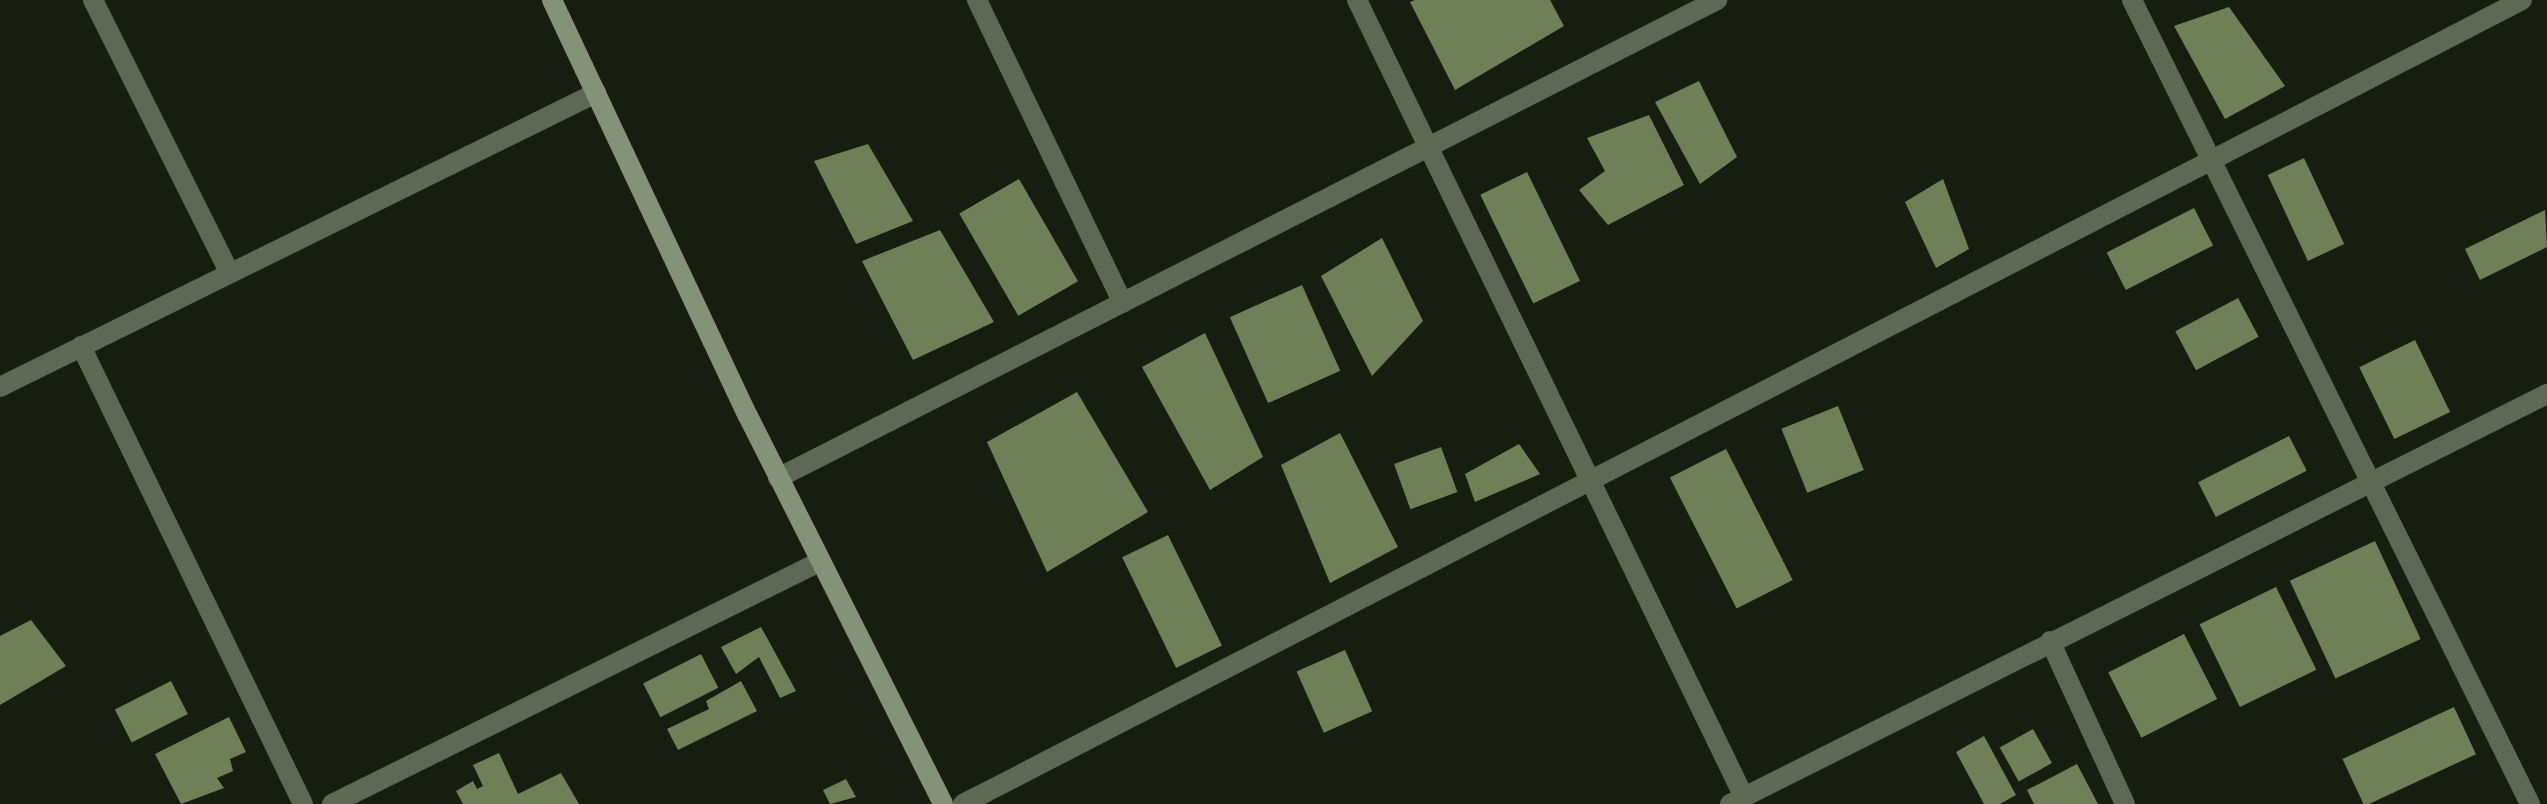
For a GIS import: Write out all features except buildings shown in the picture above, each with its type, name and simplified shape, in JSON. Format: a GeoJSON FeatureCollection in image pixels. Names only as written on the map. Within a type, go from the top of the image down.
{"type":"FeatureCollection","features":[{"type":"Feature","properties":{"kind":"street"},"geometry":{"type":"LineString","coordinates":[[93,0],[230,273]]}},
{"type":"Feature","properties":{"kind":"street"},"geometry":{"type":"LineString","coordinates":[[552,0],[778,478],[943,804]]}},
{"type":"Feature","properties":{"kind":"street"},"geometry":{"type":"LineString","coordinates":[[977,0],[1123,303]]}},
{"type":"Feature","properties":{"kind":"street"},"geometry":{"type":"LineString","coordinates":[[1357,0],[1590,480],[1737,801],[2050,641],[2547,394]]}},
{"type":"Feature","properties":{"kind":"street"},"geometry":{"type":"LineString","coordinates":[[778,478],[1717,0]]}},
{"type":"Feature","properties":{"kind":"street"},"geometry":{"type":"LineString","coordinates":[[2132,0],[2533,804],[2547,798]]}},
{"type":"Feature","properties":{"kind":"street"},"geometry":{"type":"LineString","coordinates":[[963,804],[2210,158],[2522,0]]}},
{"type":"Feature","properties":{"kind":"street"},"geometry":{"type":"LineString","coordinates":[[0,387],[596,93]]}},
{"type":"Feature","properties":{"kind":"street"},"geometry":{"type":"LineString","coordinates":[[81,346],[303,804]]}},
{"type":"Feature","properties":{"kind":"street"},"geometry":{"type":"LineString","coordinates":[[332,804],[819,562]]}},
{"type":"Feature","properties":{"kind":"street"},"geometry":{"type":"LineString","coordinates":[[2050,641],[2125,804]]}}]}
